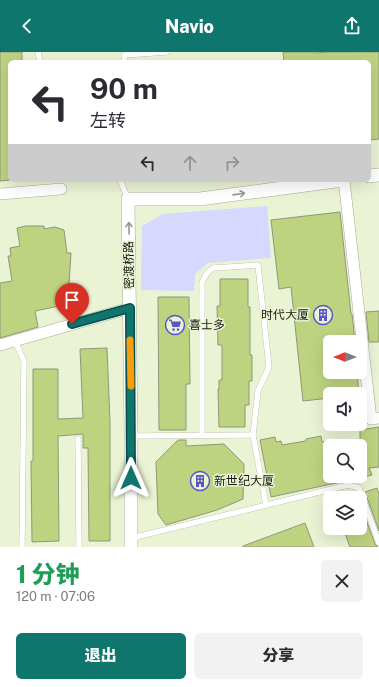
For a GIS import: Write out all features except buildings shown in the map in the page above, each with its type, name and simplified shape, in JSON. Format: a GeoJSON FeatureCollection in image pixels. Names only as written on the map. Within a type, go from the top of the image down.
{"type":"FeatureCollection","features":[{"type":"Feature","properties":{"kind":"street"},"geometry":{"type":"LineString","coordinates":[[128,199],[200,199],[328,182]]}},
{"type":"Feature","properties":{"kind":"street"},"geometry":{"type":"LineString","coordinates":[[343,182],[371,419],[379,418]]}},
{"type":"Feature","properties":{"kind":"street"},"geometry":{"type":"LineString","coordinates":[[0,194],[61,189]]}},
{"type":"Feature","properties":{"kind":"street","name":"密渡桥路"},"geometry":{"type":"LineString","coordinates":[[128,199],[131,543]]}},
{"type":"Feature","properties":{"kind":"street"},"geometry":{"type":"LineString","coordinates":[[0,345],[130,308]]}},
{"type":"Feature","properties":{"kind":"lane"},"geometry":{"type":"LineString","coordinates":[[124,60],[124,55],[167,52]]}},
{"type":"Feature","properties":{"kind":"lane"},"geometry":{"type":"LineString","coordinates":[[121,182],[128,199]]}},
{"type":"Feature","properties":{"kind":"lane"},"geometry":{"type":"LineString","coordinates":[[202,435],[202,282],[207,273],[214,268],[258,264],[269,367],[258,391],[253,434],[266,505]]}},
{"type":"Feature","properties":{"kind":"lane"},"geometry":{"type":"LineString","coordinates":[[15,341],[24,361],[22,547]]}},
{"type":"Feature","properties":{"kind":"lane"},"geometry":{"type":"LineString","coordinates":[[131,436],[253,434]]}},
{"type":"Feature","properties":{"kind":"lane"},"geometry":{"type":"LineString","coordinates":[[78,439],[78,547],[84,547]]}},
{"type":"Feature","properties":{"kind":"lane"},"geometry":{"type":"LineString","coordinates":[[131,543],[266,505],[348,485],[358,488],[379,543]]}},
{"type":"Feature","properties":{"kind":"shaded area"},"geometry":{"type":"Polygon","coordinates":[[[267,206],[271,258],[208,263],[195,274],[194,291],[141,290],[142,226],[163,214],[267,206]]]}},
{"type":"Feature","properties":{"kind":"slow traffic"},"geometry":{"type":"LineString","coordinates":[[130,340],[131,386]]}},
{"type":"Feature","properties":{"kind":"place","name":"时代大厦"},"geometry":{"type":"Point","coordinates":[323,315]}},
{"type":"Feature","properties":{"kind":"place","name":"喜士多"},"geometry":{"type":"Point","coordinates":[175,325]}},
{"type":"Feature","properties":{"kind":"place","name":"新世纪大厦"},"geometry":{"type":"Point","coordinates":[200,481]}},
{"type":"Feature","properties":{"kind":"route"},"geometry":{"type":"LineString","coordinates":[[72,324],[130,308],[131,478]]}}]}
